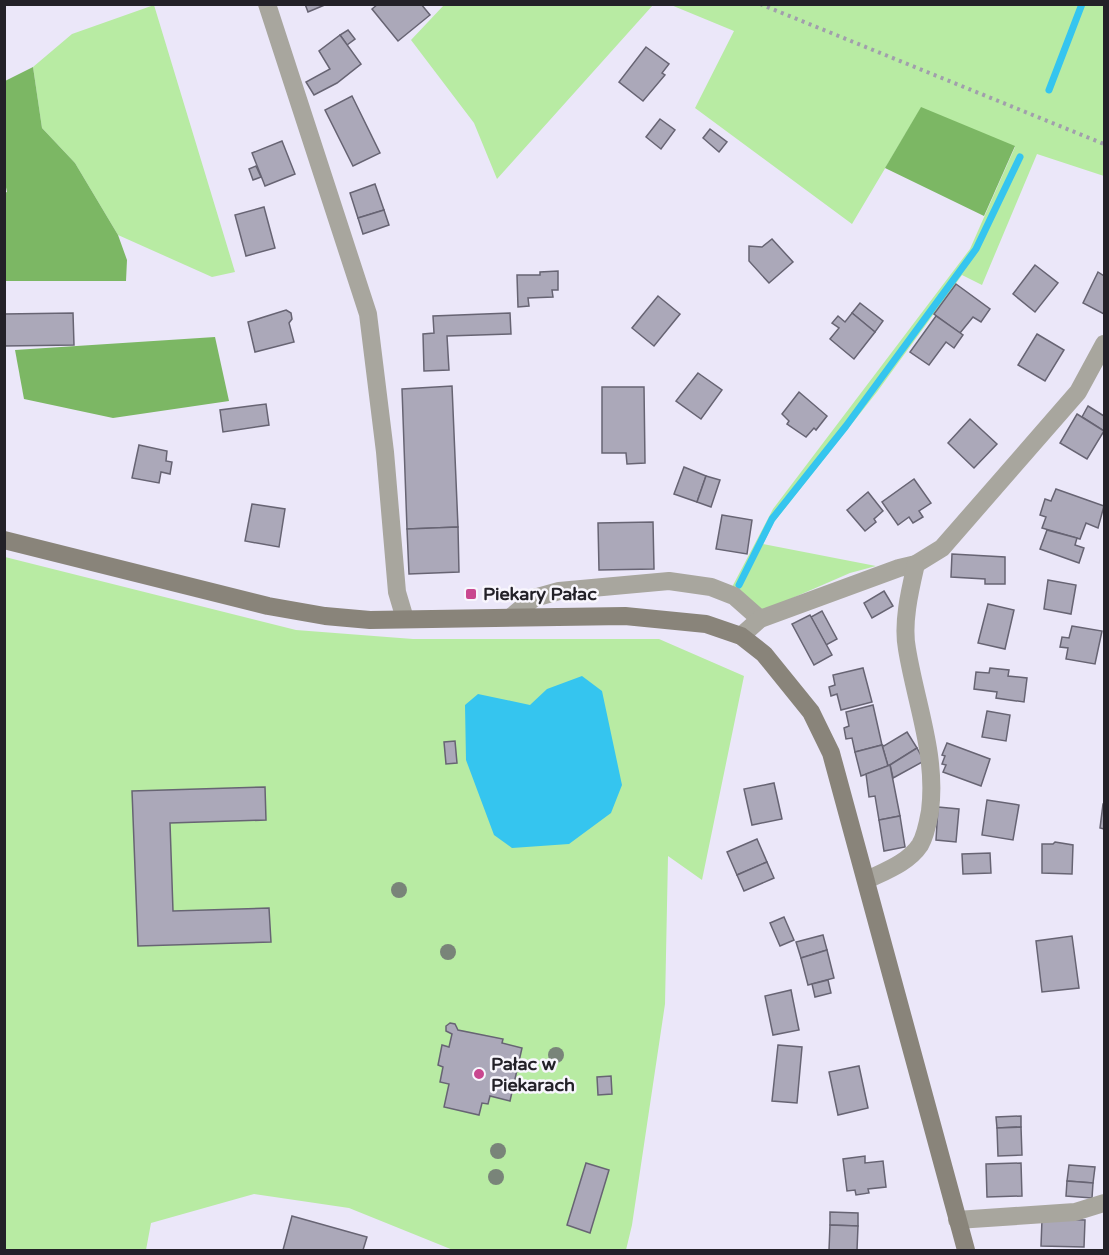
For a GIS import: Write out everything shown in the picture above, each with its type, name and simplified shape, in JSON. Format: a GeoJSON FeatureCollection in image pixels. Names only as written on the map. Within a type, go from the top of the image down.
{"type":"FeatureCollection","features":[{"type":"Feature","properties":{"kind":"street"},"geometry":{"type":"LineString","coordinates":[[267,4],[368,314],[385,452],[397,592],[405,619]]}},
{"type":"Feature","properties":{"kind":"street"},"geometry":{"type":"LineString","coordinates":[[741,636],[760,619],[899,568],[916,564],[942,548],[1078,392],[1104,344]]}},
{"type":"Feature","properties":{"kind":"street"},"geometry":{"type":"LineString","coordinates":[[4,540],[268,606],[360,620],[625,616],[706,624],[741,636],[764,654],[811,712],[831,753],[966,1251]]}},
{"type":"Feature","properties":{"kind":"street"},"geometry":{"type":"LineString","coordinates":[[867,880],[901,863],[919,846],[928,827],[932,792],[928,737],[905,633],[916,564]]}},
{"type":"Feature","properties":{"kind":"street"},"geometry":{"type":"LineString","coordinates":[[511,617],[534,598],[559,591],[669,581],[711,587],[734,596],[760,619]]}},
{"type":"Feature","properties":{"kind":"street"},"geometry":{"type":"LineString","coordinates":[[957,1220],[1075,1212],[1104,1203]]}},
{"type":"Feature","properties":{"kind":"path"},"geometry":{"type":"LineString","coordinates":[[760,4],[1104,144]]}},
{"type":"Feature","properties":{"kind":"green space"},"geometry":{"type":"Polygon","coordinates":[[[154,5],[235,272],[212,277],[118,235],[75,163],[42,128],[33,67],[72,34],[154,5]]]}},
{"type":"Feature","properties":{"kind":"green space"},"geometry":{"type":"Polygon","coordinates":[[[444,5],[653,5],[497,179],[474,123],[411,40],[444,5]]]}},
{"type":"Feature","properties":{"kind":"green space"},"geometry":{"type":"Polygon","coordinates":[[[671,5],[1104,5],[1104,176],[1037,154],[982,285],[962,275],[877,392],[774,522],[763,544],[876,566],[850,573],[758,613],[731,589],[773,509],[970,249],[1015,147],[921,108],[852,224],[695,108],[734,31],[671,5]]]}},
{"type":"Feature","properties":{"kind":"green space"},"geometry":{"type":"Polygon","coordinates":[[[33,67],[42,128],[75,163],[118,235],[127,260],[126,281],[5,281],[4,193],[7,192],[4,178],[5,81],[33,67]]]}},
{"type":"Feature","properties":{"kind":"green space"},"geometry":{"type":"Polygon","coordinates":[[[921,107],[1015,146],[984,216],[885,168],[921,107]]]}},
{"type":"Feature","properties":{"kind":"green space"},"geometry":{"type":"Polygon","coordinates":[[[215,337],[229,401],[113,418],[24,399],[15,350],[215,337]]]}},
{"type":"Feature","properties":{"kind":"green space"},"geometry":{"type":"Polygon","coordinates":[[[5,557],[296,630],[413,639],[659,639],[744,676],[702,880],[668,856],[665,1004],[632,1225],[626,1250],[453,1250],[349,1208],[254,1194],[151,1223],[146,1250],[5,1250],[5,557]]]}},
{"type":"Feature","properties":{"kind":"water"},"geometry":{"type":"Polygon","coordinates":[[[582,676],[602,691],[622,785],[611,813],[569,844],[512,848],[494,835],[466,760],[465,705],[478,694],[530,705],[547,689],[582,676]]]}},
{"type":"Feature","properties":{"kind":"building"},"geometry":{"type":"Polygon","coordinates":[[[305,4],[327,4],[308,12],[305,4]]]}},
{"type":"Feature","properties":{"kind":"building"},"geometry":{"type":"Polygon","coordinates":[[[378,4],[421,4],[430,15],[398,41],[372,9],[378,4]]]}},
{"type":"Feature","properties":{"kind":"building"},"geometry":{"type":"Polygon","coordinates":[[[348,30],[355,39],[347,45],[340,35],[348,30]]]}},
{"type":"Feature","properties":{"kind":"building"},"geometry":{"type":"Polygon","coordinates":[[[340,35],[361,64],[337,83],[314,95],[306,82],[330,69],[319,51],[340,35]]]}},
{"type":"Feature","properties":{"kind":"building"},"geometry":{"type":"Polygon","coordinates":[[[646,47],[669,64],[662,73],[665,75],[643,101],[619,82],[646,47]]]}},
{"type":"Feature","properties":{"kind":"building"},"geometry":{"type":"Polygon","coordinates":[[[352,96],[380,153],[353,166],[325,110],[352,96]]]}},
{"type":"Feature","properties":{"kind":"building"},"geometry":{"type":"Polygon","coordinates":[[[660,119],[675,130],[661,149],[646,137],[660,119]]]}},
{"type":"Feature","properties":{"kind":"building"},"geometry":{"type":"Polygon","coordinates":[[[710,129],[727,142],[719,152],[703,138],[710,129]]]}},
{"type":"Feature","properties":{"kind":"building"},"geometry":{"type":"Polygon","coordinates":[[[282,141],[295,174],[265,186],[252,153],[282,141]]]}},
{"type":"Feature","properties":{"kind":"building"},"geometry":{"type":"Polygon","coordinates":[[[256,166],[261,177],[253,180],[249,169],[256,166]]]}},
{"type":"Feature","properties":{"kind":"building"},"geometry":{"type":"Polygon","coordinates":[[[375,184],[384,210],[358,218],[350,193],[375,184]]]}},
{"type":"Feature","properties":{"kind":"building"},"geometry":{"type":"Polygon","coordinates":[[[264,207],[275,248],[246,256],[235,215],[264,207]]]}},
{"type":"Feature","properties":{"kind":"building"},"geometry":{"type":"Polygon","coordinates":[[[384,210],[389,225],[363,234],[358,218],[384,210]]]}},
{"type":"Feature","properties":{"kind":"building"},"geometry":{"type":"Polygon","coordinates":[[[772,239],[793,262],[769,283],[749,261],[749,246],[762,247],[772,239]]]}},
{"type":"Feature","properties":{"kind":"building"},"geometry":{"type":"Polygon","coordinates":[[[1035,265],[1058,283],[1035,312],[1013,294],[1035,265]]]}},
{"type":"Feature","properties":{"kind":"building"},"geometry":{"type":"Polygon","coordinates":[[[558,271],[558,290],[552,290],[553,297],[528,298],[529,306],[518,307],[517,275],[540,275],[540,272],[558,271]]]}},
{"type":"Feature","properties":{"kind":"building"},"geometry":{"type":"Polygon","coordinates":[[[1098,272],[1104,276],[1104,314],[1083,303],[1098,272]]]}},
{"type":"Feature","properties":{"kind":"building"},"geometry":{"type":"Polygon","coordinates":[[[956,284],[990,309],[981,322],[973,317],[960,333],[934,314],[956,284]]]}},
{"type":"Feature","properties":{"kind":"building"},"geometry":{"type":"Polygon","coordinates":[[[658,296],[680,314],[654,346],[632,328],[658,296]]]}},
{"type":"Feature","properties":{"kind":"building"},"geometry":{"type":"Polygon","coordinates":[[[860,303],[883,321],[875,332],[852,313],[860,303]]]}},
{"type":"Feature","properties":{"kind":"building"},"geometry":{"type":"Polygon","coordinates":[[[286,310],[291,313],[292,319],[289,323],[294,342],[255,352],[248,322],[286,310]]]}},
{"type":"Feature","properties":{"kind":"building"},"geometry":{"type":"Polygon","coordinates":[[[73,313],[74,345],[4,346],[4,314],[73,313]]]}},
{"type":"Feature","properties":{"kind":"building"},"geometry":{"type":"Polygon","coordinates":[[[510,313],[511,334],[447,336],[449,370],[424,371],[423,334],[434,333],[433,316],[510,313]]]}},
{"type":"Feature","properties":{"kind":"building"},"geometry":{"type":"Polygon","coordinates":[[[852,313],[875,332],[854,359],[830,339],[839,328],[832,323],[838,316],[845,322],[852,313]]]}},
{"type":"Feature","properties":{"kind":"building"},"geometry":{"type":"Polygon","coordinates":[[[936,316],[963,335],[954,348],[946,342],[929,365],[910,352],[936,316]]]}},
{"type":"Feature","properties":{"kind":"building"},"geometry":{"type":"Polygon","coordinates":[[[1037,334],[1064,350],[1045,381],[1018,365],[1037,334]]]}},
{"type":"Feature","properties":{"kind":"building"},"geometry":{"type":"Polygon","coordinates":[[[698,373],[722,390],[701,419],[676,401],[698,373]]]}},
{"type":"Feature","properties":{"kind":"building"},"geometry":{"type":"Polygon","coordinates":[[[452,386],[458,527],[407,529],[402,389],[452,386]]]}},
{"type":"Feature","properties":{"kind":"building"},"geometry":{"type":"Polygon","coordinates":[[[602,387],[644,387],[645,463],[627,464],[626,453],[602,453],[602,387]]]}},
{"type":"Feature","properties":{"kind":"building"},"geometry":{"type":"Polygon","coordinates":[[[799,392],[827,416],[816,430],[814,428],[806,437],[787,424],[789,421],[782,414],[799,392]]]}},
{"type":"Feature","properties":{"kind":"building"},"geometry":{"type":"Polygon","coordinates":[[[266,404],[269,425],[223,432],[220,410],[266,404]]]}},
{"type":"Feature","properties":{"kind":"building"},"geometry":{"type":"Polygon","coordinates":[[[1088,406],[1104,416],[1104,431],[1082,417],[1088,406]]]}},
{"type":"Feature","properties":{"kind":"building"},"geometry":{"type":"Polygon","coordinates":[[[1077,414],[1104,431],[1087,459],[1060,443],[1077,414]]]}},
{"type":"Feature","properties":{"kind":"building"},"geometry":{"type":"Polygon","coordinates":[[[970,419],[997,444],[974,468],[948,443],[970,419]]]}},
{"type":"Feature","properties":{"kind":"building"},"geometry":{"type":"Polygon","coordinates":[[[139,445],[167,451],[166,461],[172,462],[170,474],[161,472],[159,483],[132,478],[139,445]]]}},
{"type":"Feature","properties":{"kind":"building"},"geometry":{"type":"Polygon","coordinates":[[[684,467],[706,476],[697,502],[674,494],[684,467]]]}},
{"type":"Feature","properties":{"kind":"building"},"geometry":{"type":"Polygon","coordinates":[[[706,476],[720,480],[711,507],[697,502],[706,476]]]}},
{"type":"Feature","properties":{"kind":"building"},"geometry":{"type":"Polygon","coordinates":[[[914,479],[931,503],[919,511],[923,517],[913,523],[909,517],[898,525],[882,502],[914,479]]]}},
{"type":"Feature","properties":{"kind":"building"},"geometry":{"type":"Polygon","coordinates":[[[1056,489],[1104,506],[1098,528],[1086,523],[1080,539],[1042,528],[1046,517],[1040,515],[1045,499],[1051,501],[1056,489]]]}},
{"type":"Feature","properties":{"kind":"building"},"geometry":{"type":"Polygon","coordinates":[[[868,492],[883,511],[874,519],[876,522],[865,531],[847,510],[868,492]]]}},
{"type":"Feature","properties":{"kind":"building"},"geometry":{"type":"Polygon","coordinates":[[[252,504],[285,509],[279,547],[245,541],[252,504]]]}},
{"type":"Feature","properties":{"kind":"building"},"geometry":{"type":"Polygon","coordinates":[[[722,515],[752,520],[747,554],[716,549],[722,515]]]}},
{"type":"Feature","properties":{"kind":"building"},"geometry":{"type":"Polygon","coordinates":[[[653,522],[654,569],[599,570],[598,523],[653,522]]]}},
{"type":"Feature","properties":{"kind":"building"},"geometry":{"type":"Polygon","coordinates":[[[458,527],[459,572],[409,574],[407,529],[458,527]]]}},
{"type":"Feature","properties":{"kind":"building"},"geometry":{"type":"Polygon","coordinates":[[[1047,530],[1077,538],[1075,545],[1084,548],[1079,563],[1040,549],[1047,530]]]}},
{"type":"Feature","properties":{"kind":"building"},"geometry":{"type":"Polygon","coordinates":[[[952,554],[1005,557],[1005,584],[985,584],[985,579],[951,577],[952,554]]]}},
{"type":"Feature","properties":{"kind":"building"},"geometry":{"type":"Polygon","coordinates":[[[1048,580],[1076,585],[1071,614],[1044,609],[1048,580]]]}},
{"type":"Feature","properties":{"kind":"building"},"geometry":{"type":"Polygon","coordinates":[[[884,591],[893,606],[872,618],[864,603],[884,591]]]}},
{"type":"Feature","properties":{"kind":"building"},"geometry":{"type":"Polygon","coordinates":[[[988,604],[1014,610],[1005,649],[978,643],[988,604]]]}},
{"type":"Feature","properties":{"kind":"building"},"geometry":{"type":"Polygon","coordinates":[[[822,611],[837,639],[826,645],[811,617],[822,611]]]}},
{"type":"Feature","properties":{"kind":"building"},"geometry":{"type":"Polygon","coordinates":[[[810,615],[832,655],[814,665],[792,624],[810,615]]]}},
{"type":"Feature","properties":{"kind":"building"},"geometry":{"type":"Polygon","coordinates":[[[1072,626],[1102,631],[1095,664],[1066,659],[1068,648],[1060,647],[1062,637],[1069,638],[1072,626]]]}},
{"type":"Feature","properties":{"kind":"building"},"geometry":{"type":"Polygon","coordinates":[[[863,668],[872,702],[841,710],[837,694],[831,696],[829,687],[835,685],[833,675],[863,668]]]}},
{"type":"Feature","properties":{"kind":"building"},"geometry":{"type":"Polygon","coordinates":[[[990,668],[1009,670],[1008,676],[1027,678],[1024,702],[996,698],[997,692],[974,689],[976,672],[989,673],[990,668]]]}},
{"type":"Feature","properties":{"kind":"building"},"geometry":{"type":"Polygon","coordinates":[[[873,705],[882,745],[855,752],[852,738],[846,739],[844,728],[849,726],[846,712],[873,705]]]}},
{"type":"Feature","properties":{"kind":"building"},"geometry":{"type":"Polygon","coordinates":[[[987,711],[1010,715],[1006,741],[982,737],[987,711]]]}},
{"type":"Feature","properties":{"kind":"building"},"geometry":{"type":"Polygon","coordinates":[[[907,732],[917,748],[888,766],[882,745],[884,746],[907,732]]]}},
{"type":"Feature","properties":{"kind":"building"},"geometry":{"type":"Polygon","coordinates":[[[455,741],[457,763],[446,764],[444,742],[455,741]]]}},
{"type":"Feature","properties":{"kind":"building"},"geometry":{"type":"Polygon","coordinates":[[[947,743],[990,759],[981,786],[943,772],[946,765],[942,764],[945,756],[942,755],[947,743]]]}},
{"type":"Feature","properties":{"kind":"building"},"geometry":{"type":"Polygon","coordinates":[[[882,745],[888,766],[861,776],[855,752],[882,745]]]}},
{"type":"Feature","properties":{"kind":"building"},"geometry":{"type":"Polygon","coordinates":[[[917,748],[924,761],[893,778],[890,765],[917,748]]]}},
{"type":"Feature","properties":{"kind":"building"},"geometry":{"type":"Polygon","coordinates":[[[890,765],[900,816],[879,820],[875,796],[869,797],[866,774],[890,765]]]}},
{"type":"Feature","properties":{"kind":"building"},"geometry":{"type":"Polygon","coordinates":[[[774,783],[782,819],[752,825],[744,789],[774,783]]]}},
{"type":"Feature","properties":{"kind":"building"},"geometry":{"type":"Polygon","coordinates":[[[265,787],[266,820],[170,823],[173,911],[269,908],[271,942],[138,946],[132,791],[265,787]]]}},
{"type":"Feature","properties":{"kind":"building"},"geometry":{"type":"Polygon","coordinates":[[[987,800],[1019,805],[1013,840],[982,835],[987,800]]]}},
{"type":"Feature","properties":{"kind":"building"},"geometry":{"type":"Polygon","coordinates":[[[1104,804],[1104,829],[1100,828],[1104,804]]]}},
{"type":"Feature","properties":{"kind":"building"},"geometry":{"type":"Polygon","coordinates":[[[938,807],[959,809],[956,842],[936,840],[938,807]]]}},
{"type":"Feature","properties":{"kind":"building"},"geometry":{"type":"Polygon","coordinates":[[[900,816],[905,847],[884,851],[879,820],[900,816]]]}},
{"type":"Feature","properties":{"kind":"building"},"geometry":{"type":"Polygon","coordinates":[[[757,839],[767,862],[737,875],[727,852],[757,839]]]}},
{"type":"Feature","properties":{"kind":"building"},"geometry":{"type":"Polygon","coordinates":[[[1055,842],[1073,845],[1072,874],[1042,873],[1042,844],[1055,842]]]}},
{"type":"Feature","properties":{"kind":"building"},"geometry":{"type":"Polygon","coordinates":[[[990,853],[991,873],[963,874],[962,854],[990,853]]]}},
{"type":"Feature","properties":{"kind":"building"},"geometry":{"type":"Polygon","coordinates":[[[767,862],[774,878],[744,891],[737,875],[767,862]]]}},
{"type":"Feature","properties":{"kind":"building"},"geometry":{"type":"Polygon","coordinates":[[[784,917],[794,940],[780,946],[770,923],[784,917]]]}},
{"type":"Feature","properties":{"kind":"building"},"geometry":{"type":"Polygon","coordinates":[[[823,935],[827,950],[801,958],[796,942],[823,935]]]}},
{"type":"Feature","properties":{"kind":"building"},"geometry":{"type":"Polygon","coordinates":[[[1072,936],[1079,988],[1042,992],[1036,941],[1072,936]]]}},
{"type":"Feature","properties":{"kind":"building"},"geometry":{"type":"Polygon","coordinates":[[[827,950],[834,978],[808,985],[801,958],[827,950]]]}},
{"type":"Feature","properties":{"kind":"building"},"geometry":{"type":"Polygon","coordinates":[[[828,980],[831,993],[815,997],[812,984],[828,980]]]}},
{"type":"Feature","properties":{"kind":"building"},"geometry":{"type":"Polygon","coordinates":[[[791,990],[799,1030],[773,1035],[765,996],[791,990]]]}},
{"type":"Feature","properties":{"kind":"building","name":"Pałac w Piekarach"},"geometry":{"type":"Polygon","coordinates":[[[450,1023],[455,1024],[458,1030],[503,1039],[502,1043],[522,1048],[510,1101],[490,1096],[488,1104],[482,1103],[479,1115],[444,1107],[449,1084],[440,1082],[443,1067],[438,1065],[442,1045],[449,1047],[452,1034],[446,1031],[446,1026],[450,1023]]]}},
{"type":"Feature","properties":{"kind":"building"},"geometry":{"type":"Polygon","coordinates":[[[778,1045],[802,1047],[797,1103],[772,1101],[778,1045]]]}},
{"type":"Feature","properties":{"kind":"building"},"geometry":{"type":"Polygon","coordinates":[[[859,1066],[868,1108],[838,1115],[829,1072],[859,1066]]]}},
{"type":"Feature","properties":{"kind":"building"},"geometry":{"type":"Polygon","coordinates":[[[611,1076],[612,1094],[598,1095],[597,1077],[611,1076]]]}},
{"type":"Feature","properties":{"kind":"building"},"geometry":{"type":"Polygon","coordinates":[[[1021,1116],[1021,1127],[997,1128],[996,1117],[1021,1116]]]}},
{"type":"Feature","properties":{"kind":"building"},"geometry":{"type":"Polygon","coordinates":[[[1021,1127],[1022,1155],[998,1156],[997,1128],[1021,1127]]]}},
{"type":"Feature","properties":{"kind":"building"},"geometry":{"type":"Polygon","coordinates":[[[865,1156],[865,1163],[883,1161],[886,1187],[868,1189],[869,1193],[856,1195],[855,1190],[847,1191],[843,1159],[865,1156]]]}},
{"type":"Feature","properties":{"kind":"building"},"geometry":{"type":"Polygon","coordinates":[[[586,1163],[609,1170],[590,1233],[567,1225],[586,1163]]]}},
{"type":"Feature","properties":{"kind":"building"},"geometry":{"type":"Polygon","coordinates":[[[1021,1163],[1022,1196],[987,1197],[986,1164],[1021,1163]]]}},
{"type":"Feature","properties":{"kind":"building"},"geometry":{"type":"Polygon","coordinates":[[[1069,1165],[1095,1167],[1093,1183],[1067,1181],[1069,1165]]]}},
{"type":"Feature","properties":{"kind":"building"},"geometry":{"type":"Polygon","coordinates":[[[1067,1181],[1093,1183],[1092,1198],[1066,1196],[1067,1181]]]}},
{"type":"Feature","properties":{"kind":"building"},"geometry":{"type":"Polygon","coordinates":[[[830,1212],[858,1213],[858,1226],[830,1225],[830,1212]]]}},
{"type":"Feature","properties":{"kind":"building"},"geometry":{"type":"Polygon","coordinates":[[[292,1216],[367,1237],[363,1250],[283,1250],[292,1216]]]}},
{"type":"Feature","properties":{"kind":"building"},"geometry":{"type":"Polygon","coordinates":[[[1042,1219],[1085,1220],[1084,1247],[1041,1246],[1042,1219]]]}},
{"type":"Feature","properties":{"kind":"building"},"geometry":{"type":"Polygon","coordinates":[[[830,1225],[858,1226],[857,1250],[829,1250],[830,1225]]]}},
{"type":"Feature","properties":{"kind":"waterway"},"geometry":{"type":"LineString","coordinates":[[1049,90],[1082,4]]}},
{"type":"Feature","properties":{"kind":"waterway"},"geometry":{"type":"LineString","coordinates":[[739,585],[772,519],[846,426],[976,249],[1020,157]]}},
{"type":"Feature","properties":{"kind":"place","name":"Piekary Pałac"},"geometry":{"type":"Point","coordinates":[471,594]}},
{"type":"Feature","properties":{"kind":"place","name":"Pałac w Piekarach"},"geometry":{"type":"Point","coordinates":[479,1074]}}]}
